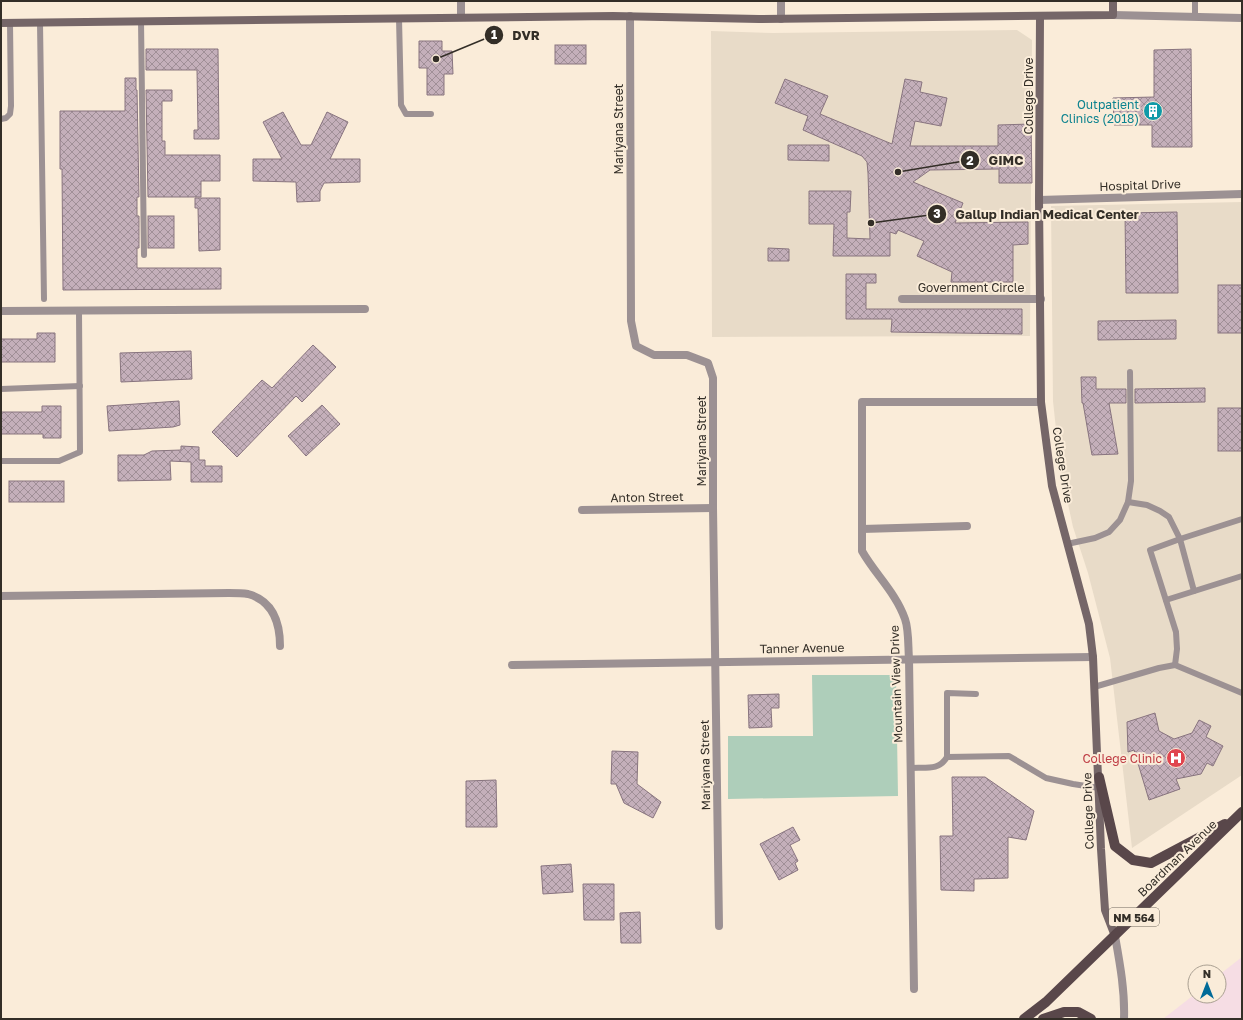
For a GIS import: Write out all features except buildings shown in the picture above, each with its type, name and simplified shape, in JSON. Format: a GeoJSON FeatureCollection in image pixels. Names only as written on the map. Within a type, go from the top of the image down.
{"type":"FeatureCollection","features":[{"type":"Feature","properties":{"kind":"main road"},"geometry":{"type":"LineString","coordinates":[[1,23],[461,17],[630,16],[781,19],[1113,15],[1113,1]]}},
{"type":"Feature","properties":{"kind":"main road","name":"College Drive"},"geometry":{"type":"LineString","coordinates":[[1040,16],[1041,402],[1052,486],[1089,624],[1093,657],[1105,910],[1115,936]]}},
{"type":"Feature","properties":{"kind":"main road"},"geometry":{"type":"LineString","coordinates":[[1099,777],[1115,846],[1133,860],[1151,863],[1239,815]]}},
{"type":"Feature","properties":{"kind":"main road","name":"Boardman Avenue"},"geometry":{"type":"LineString","coordinates":[[1024,1019],[1046,1002],[1239,815]]}},
{"type":"Feature","properties":{"kind":"main road"},"geometry":{"type":"LineString","coordinates":[[1043,1019],[1064,1012],[1078,1012],[1091,1019]]}},
{"type":"Feature","properties":{"kind":"street"},"geometry":{"type":"LineString","coordinates":[[461,1],[461,17]]}},
{"type":"Feature","properties":{"kind":"street"},"geometry":{"type":"LineString","coordinates":[[781,1],[781,19]]}},
{"type":"Feature","properties":{"kind":"street"},"geometry":{"type":"LineString","coordinates":[[1113,15],[1242,18]]}},
{"type":"Feature","properties":{"kind":"street","name":"Mariyana Street"},"geometry":{"type":"LineString","coordinates":[[630,16],[631,321],[636,346],[654,355],[687,355],[708,363],[713,378],[713,508],[719,926]]}},
{"type":"Feature","properties":{"kind":"street","name":"Hospital Drive"},"geometry":{"type":"LineString","coordinates":[[1040,200],[1242,194]]}},
{"type":"Feature","properties":{"kind":"street","name":"Government Circle"},"geometry":{"type":"LineString","coordinates":[[902,299],[1041,299]]}},
{"type":"Feature","properties":{"kind":"street"},"geometry":{"type":"LineString","coordinates":[[1,311],[365,309]]}},
{"type":"Feature","properties":{"kind":"street","name":"Mountain View Drive"},"geometry":{"type":"LineString","coordinates":[[914,989],[909,659],[906,620],[896,598],[871,566],[862,551],[862,402],[1041,402]]}},
{"type":"Feature","properties":{"kind":"street","name":"Anton Street"},"geometry":{"type":"LineString","coordinates":[[582,510],[713,508]]}},
{"type":"Feature","properties":{"kind":"street"},"geometry":{"type":"LineString","coordinates":[[862,529],[967,526]]}},
{"type":"Feature","properties":{"kind":"street"},"geometry":{"type":"LineString","coordinates":[[1,596],[248,594],[263,602],[273,612],[278,624],[280,646]]}},
{"type":"Feature","properties":{"kind":"street","name":"Tanner Avenue"},"geometry":{"type":"LineString","coordinates":[[512,665],[1093,657]]}},
{"type":"Feature","properties":{"kind":"street"},"geometry":{"type":"LineString","coordinates":[[1115,936],[1122,973],[1124,1019]]}},
{"type":"Feature","properties":{"kind":"lane"},"geometry":{"type":"LineString","coordinates":[[1195,1],[1195,17]]}},
{"type":"Feature","properties":{"kind":"lane"},"geometry":{"type":"LineString","coordinates":[[399,18],[401,105],[406,114],[431,114]]}},
{"type":"Feature","properties":{"kind":"lane"},"geometry":{"type":"LineString","coordinates":[[141,21],[144,255]]}},
{"type":"Feature","properties":{"kind":"lane"},"geometry":{"type":"LineString","coordinates":[[1,119],[6,118],[10,114],[12,106],[10,23]]}},
{"type":"Feature","properties":{"kind":"lane"},"geometry":{"type":"LineString","coordinates":[[40,23],[44,298]]}},
{"type":"Feature","properties":{"kind":"lane"},"geometry":{"type":"LineString","coordinates":[[1,461],[59,461],[80,452],[79,311]]}},
{"type":"Feature","properties":{"kind":"lane"},"geometry":{"type":"LineString","coordinates":[[1067,544],[1094,538],[1109,532],[1120,520],[1128,502],[1131,481],[1130,372]]}},
{"type":"Feature","properties":{"kind":"lane"},"geometry":{"type":"LineString","coordinates":[[1,388],[80,386]]}},
{"type":"Feature","properties":{"kind":"lane"},"geometry":{"type":"LineString","coordinates":[[1128,502],[1147,505],[1169,517],[1180,539],[1194,591]]}},
{"type":"Feature","properties":{"kind":"lane"},"geometry":{"type":"LineString","coordinates":[[1175,665],[1177,649],[1176,632],[1150,550],[1242,519]]}},
{"type":"Feature","properties":{"kind":"lane"},"geometry":{"type":"LineString","coordinates":[[1166,600],[1242,576]]}},
{"type":"Feature","properties":{"kind":"lane"},"geometry":{"type":"LineString","coordinates":[[1094,687],[1159,668],[1175,665],[1242,693]]}},
{"type":"Feature","properties":{"kind":"lane"},"geometry":{"type":"LineString","coordinates":[[911,768],[937,767],[944,763],[947,757],[947,693],[976,694]]}},
{"type":"Feature","properties":{"kind":"lane"},"geometry":{"type":"LineString","coordinates":[[947,757],[1009,756],[1046,778],[1099,788]]}},
{"type":"Feature","properties":{"kind":"shaded area"},"geometry":{"type":"Polygon","coordinates":[[[1017,30],[1032,40],[1030,336],[712,337],[711,31],[773,33],[1017,30]]]}},
{"type":"Feature","properties":{"kind":"shaded area"},"geometry":{"type":"Polygon","coordinates":[[[1242,202],[1242,775],[1132,848],[1110,658],[1088,573],[1073,527],[1060,467],[1053,401],[1051,206],[1242,202]]]}},
{"type":"Feature","properties":{"kind":"shaded area"},"geometry":{"type":"Polygon","coordinates":[[[1242,957],[1242,1019],[1163,1019],[1187,1000],[1187,1004],[1227,1004],[1227,969],[1242,957]]]}},
{"type":"Feature","properties":{"kind":"green space"},"geometry":{"type":"Polygon","coordinates":[[[812,675],[896,675],[898,796],[728,799],[728,736],[813,736],[812,675]]]}},
{"type":"Feature","properties":{"kind":"place","name":"DVR"},"geometry":{"type":"Point","coordinates":[436,59]}},
{"type":"Feature","properties":{"kind":"place","name":"Outpatient Clinics (2018)"},"geometry":{"type":"Point","coordinates":[1153,111]}},
{"type":"Feature","properties":{"kind":"place","name":"GIMC"},"geometry":{"type":"Point","coordinates":[898,172]}},
{"type":"Feature","properties":{"kind":"place","name":"Gallup Indian Medical Center"},"geometry":{"type":"Point","coordinates":[871,223]}},
{"type":"Feature","properties":{"kind":"place","name":"College Clinic"},"geometry":{"type":"Point","coordinates":[1176,758]}}]}
